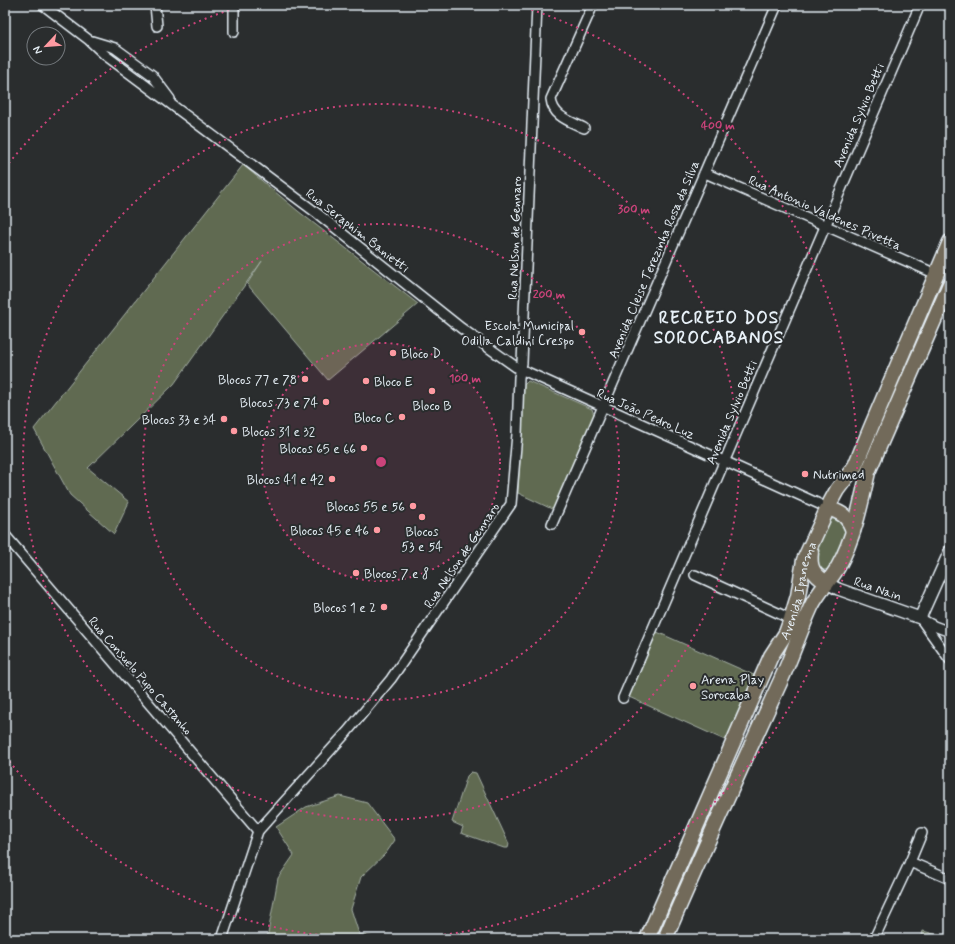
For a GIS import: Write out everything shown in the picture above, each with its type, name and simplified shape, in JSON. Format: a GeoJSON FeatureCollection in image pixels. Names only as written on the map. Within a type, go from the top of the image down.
{"type":"FeatureCollection","features":[{"type":"Feature","properties":{"kind":"main road","name":"Avenida Ipanema"},"geometry":{"type":"LineString","coordinates":[[647,939],[768,663],[786,633],[798,596],[804,560],[819,525],[837,490],[856,466],[950,242]]}},
{"type":"Feature","properties":{"kind":"main road","name":"Avenida Ipanema"},"geometry":{"type":"LineString","coordinates":[[667,937],[691,878],[787,666],[811,606],[819,592],[838,567],[853,531],[868,472],[950,284]]}},
{"type":"Feature","properties":{"kind":"main road"},"geometry":{"type":"LineString","coordinates":[[828,508],[844,515],[850,523],[853,531]]}},
{"type":"Feature","properties":{"kind":"main road"},"geometry":{"type":"LineString","coordinates":[[819,525],[810,562],[811,569],[815,574],[827,583]]}},
{"type":"Feature","properties":{"kind":"street","name":"Rua Seraphim Banietti"},"geometry":{"type":"LineString","coordinates":[[43,5],[89,40],[111,60],[155,87],[178,110],[318,214],[461,328],[521,370]]}},
{"type":"Feature","properties":{"kind":"street"},"geometry":{"type":"LineString","coordinates":[[155,5],[157,26]]}},
{"type":"Feature","properties":{"kind":"street"},"geometry":{"type":"LineString","coordinates":[[234,5],[234,32]]}},
{"type":"Feature","properties":{"kind":"street","name":"Rua Nelson de Gennaro"},"geometry":{"type":"LineString","coordinates":[[224,937],[258,831],[347,732],[391,679],[511,504],[522,356],[537,5]]}},
{"type":"Feature","properties":{"kind":"street"},"geometry":{"type":"LineString","coordinates":[[584,128],[558,114],[552,108],[551,99],[593,5]]}},
{"type":"Feature","properties":{"kind":"street","name":"Avenida Cleise Terezinha Rosa da Silva"},"geometry":{"type":"LineString","coordinates":[[552,524],[777,5]]}},
{"type":"Feature","properties":{"kind":"street","name":"Avenida Sylvio Betti"},"geometry":{"type":"LineString","coordinates":[[623,698],[920,5]]}},
{"type":"Feature","properties":{"kind":"street","name":"Rua Seraphim Banietti"},"geometry":{"type":"LineString","coordinates":[[89,40],[115,48],[152,75],[155,87]]}},
{"type":"Feature","properties":{"kind":"street"},"geometry":{"type":"LineString","coordinates":[[111,60],[108,53],[109,50],[115,48]]}},
{"type":"Feature","properties":{"kind":"street","name":"Rua Antonio Valdenes Pivetta"},"geometry":{"type":"LineString","coordinates":[[705,173],[936,274]]}},
{"type":"Feature","properties":{"kind":"street","name":"Rua João Pedro Luz"},"geometry":{"type":"LineString","coordinates":[[521,370],[828,508]]}},
{"type":"Feature","properties":{"kind":"street","name":"Rua Consuelo Pupo Castanho"},"geometry":{"type":"LineString","coordinates":[[5,535],[258,831]]}},
{"type":"Feature","properties":{"kind":"street"},"geometry":{"type":"LineString","coordinates":[[948,652],[920,618],[950,551]]}},
{"type":"Feature","properties":{"kind":"street"},"geometry":{"type":"LineString","coordinates":[[695,576],[791,619]]}},
{"type":"Feature","properties":{"kind":"street","name":"Rua Nain"},"geometry":{"type":"LineString","coordinates":[[827,583],[838,589],[920,618],[934,626],[950,632]]}},
{"type":"Feature","properties":{"kind":"street"},"geometry":{"type":"LineString","coordinates":[[874,939],[922,834]]}},
{"type":"Feature","properties":{"kind":"street"},"geometry":{"type":"LineString","coordinates":[[910,862],[950,879]]}},
{"type":"Feature","properties":{"kind":"green space"},"geometry":{"type":"Polygon","coordinates":[[[243,165],[298,211],[418,304],[328,380],[247,284],[262,261],[174,384],[88,468],[129,502],[114,534],[70,495],[34,429],[243,165]]]}},
{"type":"Feature","properties":{"kind":"green space"},"geometry":{"type":"Polygon","coordinates":[[[528,381],[592,409],[594,415],[554,510],[518,493],[524,385],[528,381]]]}},
{"type":"Feature","properties":{"kind":"green space"},"geometry":{"type":"Polygon","coordinates":[[[831,519],[839,519],[847,533],[829,569],[824,570],[817,568],[814,554],[825,523],[831,519]]]}},
{"type":"Feature","properties":{"kind":"green space","name":"Arena Play Sorocaba"},"geometry":{"type":"Polygon","coordinates":[[[657,632],[756,676],[727,741],[629,697],[657,632]]]}},
{"type":"Feature","properties":{"kind":"green space"},"geometry":{"type":"Polygon","coordinates":[[[471,772],[476,773],[509,844],[508,848],[504,848],[461,833],[463,827],[452,822],[467,776],[471,772]]]}},
{"type":"Feature","properties":{"kind":"green space"},"geometry":{"type":"Polygon","coordinates":[[[340,796],[367,803],[395,840],[386,853],[361,877],[351,909],[359,934],[378,939],[267,939],[278,878],[294,855],[276,827],[306,807],[340,796]]]}},
{"type":"Feature","properties":{"kind":"green space"},"geometry":{"type":"Polygon","coordinates":[[[923,931],[948,938],[949,939],[921,939],[923,931]]]}},
{"type":"Feature","properties":{"kind":"place","name":"Escola Municipal Odilla Caldini Crespo"},"geometry":{"type":"Point","coordinates":[582,332]}},
{"type":"Feature","properties":{"kind":"place","name":"Bloco D"},"geometry":{"type":"Point","coordinates":[393,353]}},
{"type":"Feature","properties":{"kind":"place","name":"Blocos 77 e 78"},"geometry":{"type":"Point","coordinates":[305,379]}},
{"type":"Feature","properties":{"kind":"place","name":"Bloco E"},"geometry":{"type":"Point","coordinates":[366,381]}},
{"type":"Feature","properties":{"kind":"place","name":"Bloco B"},"geometry":{"type":"Point","coordinates":[432,391]}},
{"type":"Feature","properties":{"kind":"place","name":"Blocos 73 e 74"},"geometry":{"type":"Point","coordinates":[326,402]}},
{"type":"Feature","properties":{"kind":"place","name":"Bloco C"},"geometry":{"type":"Point","coordinates":[402,417]}},
{"type":"Feature","properties":{"kind":"place","name":"Blocos 33 e 34"},"geometry":{"type":"Point","coordinates":[224,419]}},
{"type":"Feature","properties":{"kind":"place","name":"Blocos 31 e 32"},"geometry":{"type":"Point","coordinates":[234,431]}},
{"type":"Feature","properties":{"kind":"place","name":"Blocos 65 e 66"},"geometry":{"type":"Point","coordinates":[364,448]}},
{"type":"Feature","properties":{"kind":"place","name":"Nutrimed"},"geometry":{"type":"Point","coordinates":[805,474]}},
{"type":"Feature","properties":{"kind":"place","name":"Blocos 41 e 42"},"geometry":{"type":"Point","coordinates":[332,479]}},
{"type":"Feature","properties":{"kind":"place","name":"Blocos 55 e 56"},"geometry":{"type":"Point","coordinates":[413,506]}},
{"type":"Feature","properties":{"kind":"place","name":"Blocos 53 e 54"},"geometry":{"type":"Point","coordinates":[422,517]}},
{"type":"Feature","properties":{"kind":"place","name":"Blocos 45 e 46"},"geometry":{"type":"Point","coordinates":[377,530]}},
{"type":"Feature","properties":{"kind":"place","name":"Blocos 7 e 8"},"geometry":{"type":"Point","coordinates":[356,573]}},
{"type":"Feature","properties":{"kind":"place","name":"Blocos 1 e 2"},"geometry":{"type":"Point","coordinates":[384,607]}},
{"type":"Feature","properties":{"kind":"place","name":"Arena Play Sorocaba"},"geometry":{"type":"Point","coordinates":[693,686]}},
{"type":"Feature","properties":{"kind":"district","name":"RECREIO DOS SOROCABANOS"},"geometry":{"type":"Point","coordinates":[719,327]}}]}
